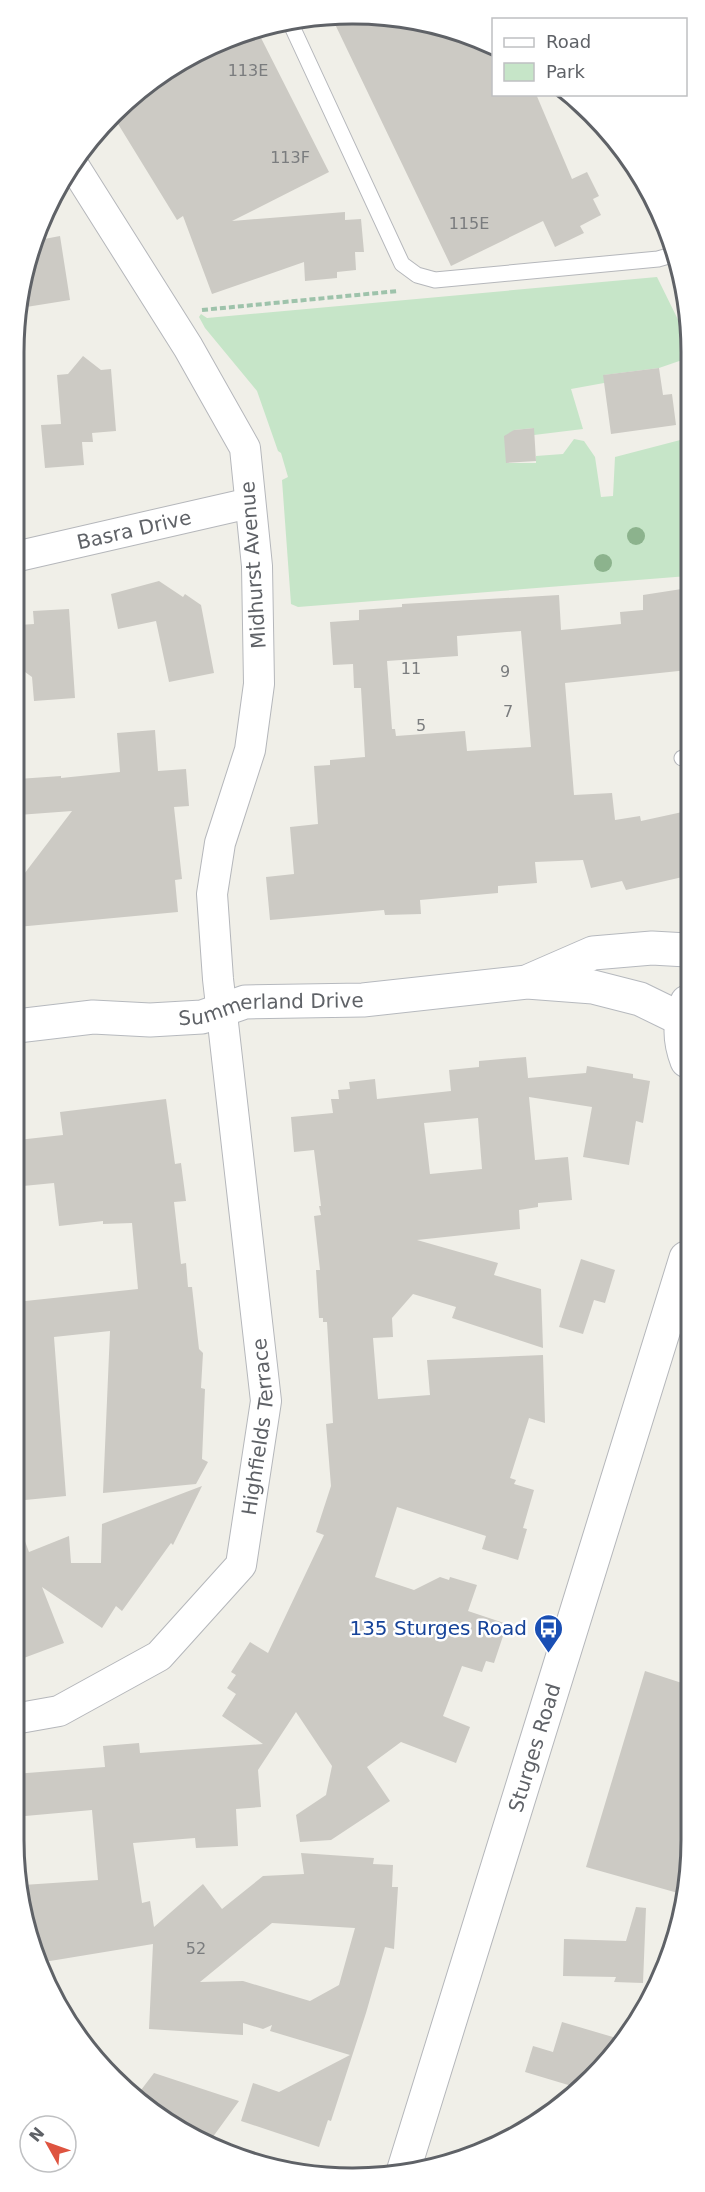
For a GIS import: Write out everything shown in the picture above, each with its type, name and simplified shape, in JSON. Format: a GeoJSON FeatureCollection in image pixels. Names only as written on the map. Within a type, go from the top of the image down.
{"type":"FeatureCollection","features":[{"type":"Feature","properties":{"kind":"street","name":"Midhurst Avenue"},"geometry":{"type":"LineString","coordinates":[[78,172],[224,408],[245,448],[257,566],[259,684],[250,750],[220,843],[212,894],[222,1009]]}},
{"type":"Feature","properties":{"kind":"street","name":"Basra Drive"},"geometry":{"type":"LineString","coordinates":[[24,554],[250,503]]}},
{"type":"Feature","properties":{"kind":"street","name":"Summerland Drive"},"geometry":{"type":"LineString","coordinates":[[526,982],[593,954],[652,948],[681,950]]}},
{"type":"Feature","properties":{"kind":"street","name":"Summerland Drive"},"geometry":{"type":"LineString","coordinates":[[24,1025],[93,1017],[150,1020],[202,1017],[245,1002],[363,1000],[526,982],[602,990],[681,1010]]}},
{"type":"Feature","properties":{"kind":"street","name":"Highfields Terrace"},"geometry":{"type":"LineString","coordinates":[[24,1717],[59,1711],[159,1656],[241,1565],[266,1401],[222,1009]]}},
{"type":"Feature","properties":{"kind":"street","name":"Sturges Road"},"geometry":{"type":"LineString","coordinates":[[406,2164],[681,1274]]}},
{"type":"Feature","properties":{"kind":"lane"},"geometry":{"type":"LineString","coordinates":[[293,29],[402,264],[417,275],[435,280],[667,256]]}},
{"type":"Feature","properties":{"kind":"path"},"geometry":{"type":"LineString","coordinates":[[195,311],[402,290],[435,280]]}},
{"type":"Feature","properties":{"kind":"green space"},"geometry":{"type":"Polygon","coordinates":[[[657,277],[679,322],[681,360],[659,368],[604,375],[604,383],[571,389],[583,429],[534,435],[534,428],[514,430],[506,463],[536,463],[536,456],[563,454],[574,439],[584,441],[595,457],[601,497],[613,496],[615,457],[681,440],[681,577],[298,607],[291,604],[282,480],[288,477],[281,453],[278,451],[257,391],[205,328],[199,317],[201,314],[207,318],[657,277]]]}},
{"type":"Feature","properties":{"kind":"building"},"geometry":{"type":"Polygon","coordinates":[[[335,25],[374,25],[417,30],[458,41],[492,55],[492,96],[537,96],[572,179],[587,172],[599,196],[593,199],[601,215],[580,226],[584,233],[555,247],[543,221],[451,266],[335,25]]]}},
{"type":"Feature","properties":{"kind":"building"},"geometry":{"type":"Polygon","coordinates":[[[261,37],[329,172],[232,221],[345,212],[345,220],[361,219],[364,252],[355,252],[356,270],[337,272],[337,278],[305,281],[304,262],[212,294],[183,216],[177,220],[117,123],[153,92],[188,68],[227,49],[261,37]]]}},
{"type":"Feature","properties":{"kind":"building"},"geometry":{"type":"Polygon","coordinates":[[[60,236],[70,300],[27,307],[35,267],[44,239],[60,236]]]}},
{"type":"Feature","properties":{"kind":"building"},"geometry":{"type":"Polygon","coordinates":[[[83,356],[101,370],[111,369],[116,431],[92,433],[93,442],[82,442],[84,465],[45,468],[41,425],[61,424],[57,375],[68,374],[83,356]]]}},
{"type":"Feature","properties":{"kind":"building"},"geometry":{"type":"Polygon","coordinates":[[[659,368],[663,395],[672,394],[676,425],[611,434],[603,375],[659,368]]]}},
{"type":"Feature","properties":{"kind":"building"},"geometry":{"type":"Polygon","coordinates":[[[534,428],[536,461],[506,463],[504,436],[514,430],[534,428]]]}},
{"type":"Feature","properties":{"kind":"building"},"geometry":{"type":"Polygon","coordinates":[[[159,581],[183,597],[185,594],[201,605],[214,673],[169,682],[156,621],[118,629],[111,594],[159,581]]]}},
{"type":"Feature","properties":{"kind":"building"},"geometry":{"type":"Polygon","coordinates":[[[681,589],[681,671],[565,683],[574,795],[612,793],[615,820],[640,816],[641,821],[681,812],[681,877],[626,890],[622,881],[591,888],[583,860],[535,862],[537,883],[498,886],[498,893],[420,900],[421,914],[385,915],[384,910],[270,920],[266,877],[294,874],[290,827],[318,824],[314,766],[330,765],[330,760],[365,757],[361,688],[354,688],[353,664],[333,665],[330,622],[359,620],[359,610],[402,607],[402,604],[559,595],[561,630],[621,624],[620,612],[643,610],[643,595],[681,589]],[[521,631],[457,636],[458,656],[387,661],[392,729],[395,729],[396,736],[465,731],[467,751],[531,747],[521,631]]]}},
{"type":"Feature","properties":{"kind":"building"},"geometry":{"type":"Polygon","coordinates":[[[69,609],[75,698],[34,701],[32,677],[24,671],[24,625],[34,624],[33,611],[69,609]]]}},
{"type":"Feature","properties":{"kind":"building"},"geometry":{"type":"Polygon","coordinates":[[[155,730],[158,771],[186,769],[189,806],[174,807],[182,879],[175,880],[178,912],[24,926],[24,874],[72,811],[24,815],[24,779],[61,776],[61,778],[120,772],[117,733],[155,730]]]}},
{"type":"Feature","properties":{"kind":"building"},"geometry":{"type":"Polygon","coordinates":[[[526,1057],[528,1078],[586,1073],[587,1066],[633,1074],[633,1078],[650,1081],[643,1123],[636,1121],[629,1165],[583,1157],[592,1107],[529,1097],[535,1160],[568,1157],[572,1200],[538,1203],[538,1207],[519,1210],[520,1229],[417,1240],[498,1263],[494,1275],[541,1289],[543,1348],[452,1318],[456,1307],[413,1294],[392,1318],[393,1337],[373,1338],[378,1399],[430,1395],[427,1360],[543,1355],[545,1423],[529,1418],[510,1478],[516,1480],[514,1484],[534,1490],[523,1528],[527,1529],[518,1560],[482,1549],[486,1536],[397,1507],[375,1577],[414,1590],[440,1577],[449,1580],[450,1577],[477,1585],[468,1611],[507,1624],[494,1663],[486,1661],[482,1672],[462,1666],[443,1716],[470,1727],[456,1763],[401,1742],[367,1767],[390,1801],[331,1840],[300,1842],[296,1815],[326,1795],[332,1766],[296,1712],[258,1770],[261,1807],[236,1809],[238,1846],[196,1848],[195,1838],[133,1843],[142,1903],[150,1901],[154,1927],[203,1884],[222,1909],[263,1876],[304,1874],[301,1853],[374,1858],[373,1864],[393,1865],[392,1887],[398,1887],[394,1949],[385,1947],[331,2121],[328,2120],[319,2147],[241,2121],[253,2083],[279,2092],[350,2055],[270,2031],[272,2025],[263,2029],[243,2023],[243,2035],[149,2029],[153,1944],[48,1961],[35,1925],[27,1885],[98,1880],[92,1810],[24,1816],[24,1773],[105,1767],[103,1746],[139,1743],[140,1753],[263,1744],[222,1716],[236,1694],[227,1688],[236,1675],[231,1672],[250,1642],[268,1653],[324,1535],[316,1532],[331,1486],[326,1424],[333,1423],[327,1322],[319,1318],[316,1270],[320,1270],[314,1216],[321,1215],[319,1206],[321,1206],[314,1150],[294,1152],[291,1117],[333,1113],[331,1099],[339,1099],[338,1090],[350,1089],[349,1082],[375,1079],[377,1099],[451,1091],[449,1070],[479,1067],[479,1061],[526,1057]],[[478,1118],[424,1123],[430,1174],[482,1169],[478,1118]],[[272,1923],[200,1982],[243,1981],[310,2001],[339,1985],[355,1928],[272,1923]]]}},
{"type":"Feature","properties":{"kind":"building"},"geometry":{"type":"Polygon","coordinates":[[[166,1099],[175,1164],[181,1163],[186,1201],[174,1202],[181,1264],[186,1263],[188,1287],[192,1287],[199,1349],[203,1353],[201,1388],[205,1389],[202,1459],[208,1462],[196,1484],[103,1493],[110,1331],[54,1337],[66,1496],[24,1500],[24,1301],[138,1289],[132,1223],[103,1224],[103,1221],[59,1226],[54,1183],[24,1186],[24,1139],[63,1135],[60,1112],[166,1099]]]}},
{"type":"Feature","properties":{"kind":"building"},"geometry":{"type":"Polygon","coordinates":[[[581,1259],[615,1270],[605,1303],[594,1300],[583,1334],[559,1327],[581,1259]]]}},
{"type":"Feature","properties":{"kind":"building"},"geometry":{"type":"Polygon","coordinates":[[[202,1486],[173,1545],[171,1543],[122,1611],[116,1606],[102,1628],[42,1587],[64,1643],[24,1658],[24,1539],[29,1552],[69,1536],[71,1563],[101,1563],[102,1524],[202,1486]]]}},
{"type":"Feature","properties":{"kind":"building"},"geometry":{"type":"Polygon","coordinates":[[[645,1671],[681,1683],[681,1840],[677,1893],[586,1867],[645,1671]]]}},
{"type":"Feature","properties":{"kind":"building"},"geometry":{"type":"Polygon","coordinates":[[[636,1907],[646,1908],[643,1983],[614,1982],[616,1977],[563,1976],[564,1939],[626,1941],[636,1907]]]}},
{"type":"Feature","properties":{"kind":"building"},"geometry":{"type":"Polygon","coordinates":[[[562,2022],[614,2037],[585,2072],[570,2085],[525,2072],[533,2046],[553,2052],[562,2022]]]}},
{"type":"Feature","properties":{"kind":"building"},"geometry":{"type":"Polygon","coordinates":[[[154,2073],[239,2101],[213,2137],[170,2113],[141,2090],[154,2073]]]}},
{"type":"Feature","properties":{"kind":"place","name":"135 Sturges Road"},"geometry":{"type":"Point","coordinates":[548,1654]}}]}
